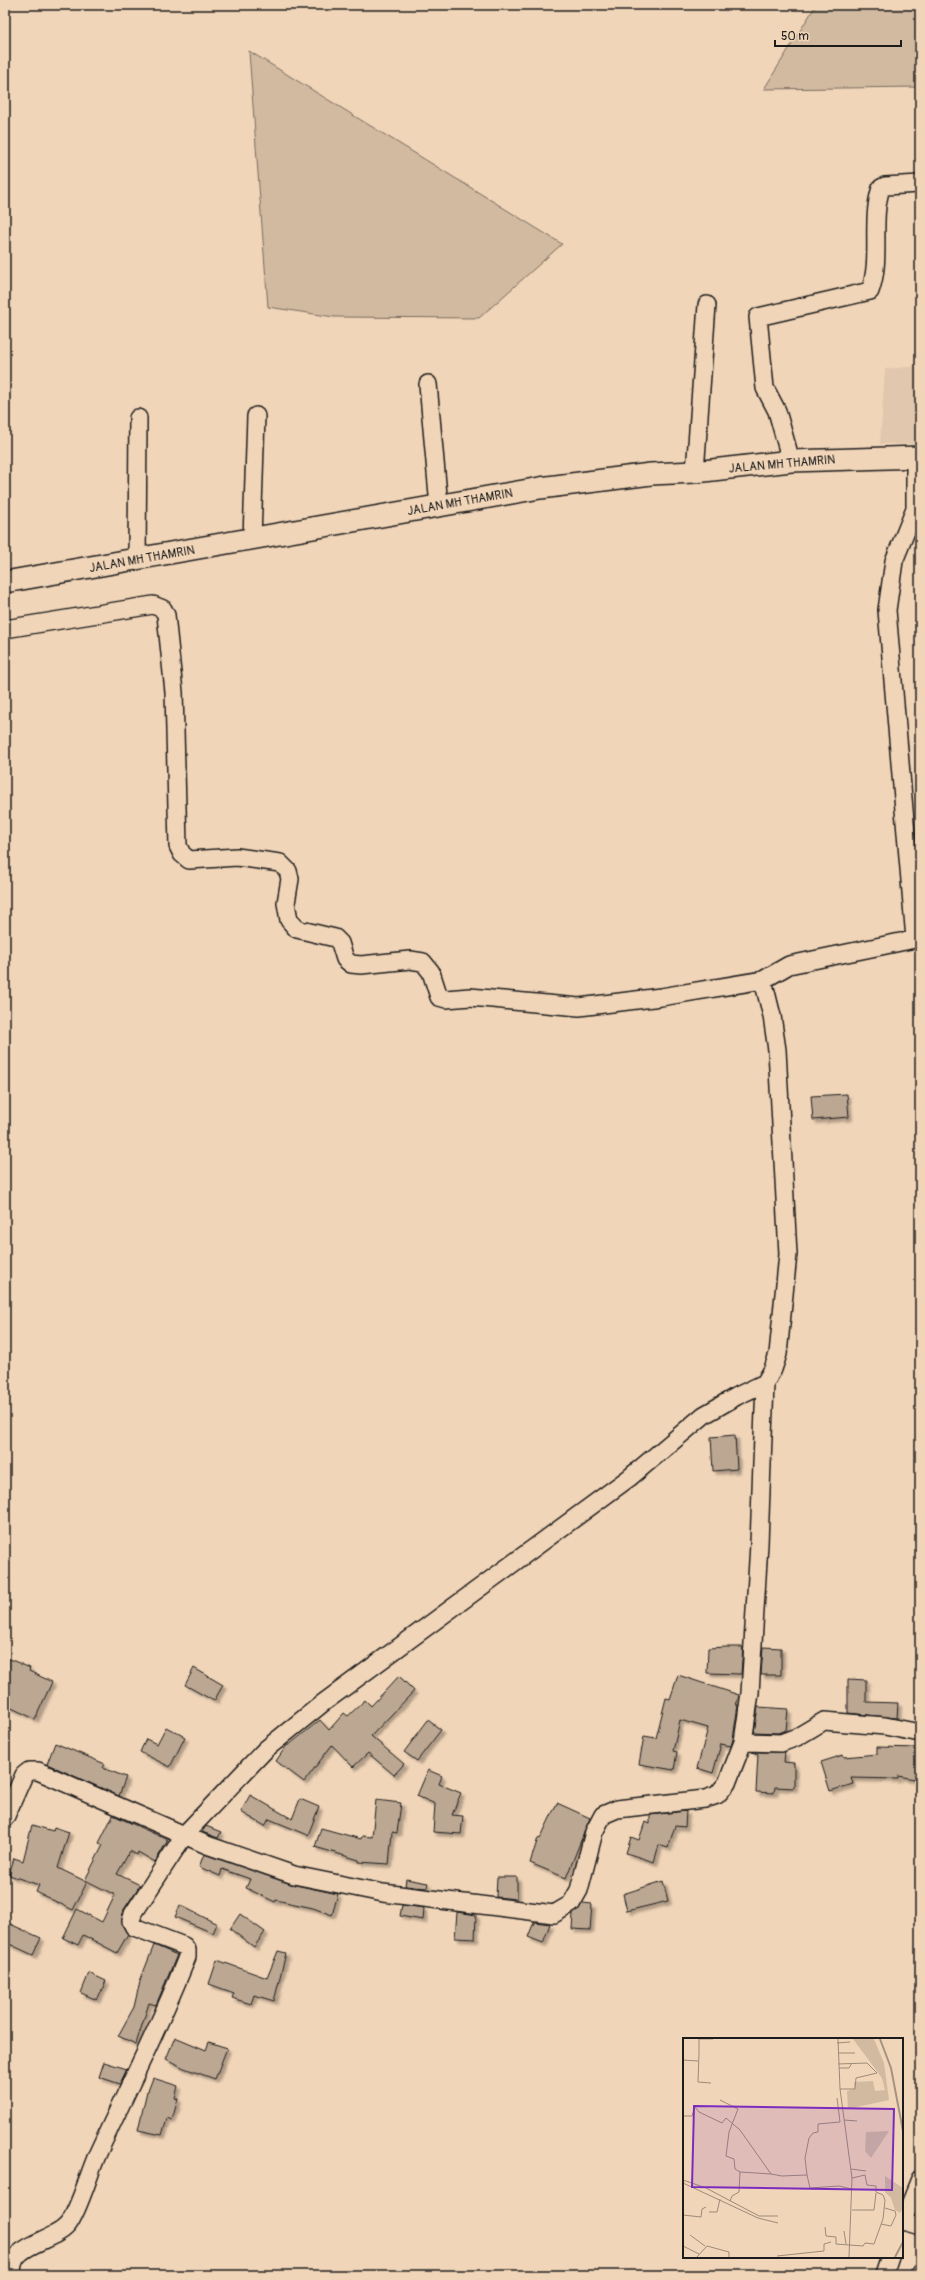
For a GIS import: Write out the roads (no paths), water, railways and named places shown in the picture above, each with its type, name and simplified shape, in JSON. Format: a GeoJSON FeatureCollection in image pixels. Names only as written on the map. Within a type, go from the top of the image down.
{"type":"FeatureCollection","features":[{"type":"Feature","properties":{"kind":"street"},"geometry":{"type":"LineString","coordinates":[[791,461],[777,411],[765,388],[758,317],[870,291],[875,271],[876,235],[881,188],[885,186],[920,184]]}},
{"type":"Feature","properties":{"kind":"street"},"geometry":{"type":"LineString","coordinates":[[695,472],[707,304]]}},
{"type":"Feature","properties":{"kind":"street"},"geometry":{"type":"LineString","coordinates":[[428,384],[438,506]]}},
{"type":"Feature","properties":{"kind":"street"},"geometry":{"type":"LineString","coordinates":[[252,539],[256,416]]}},
{"type":"Feature","properties":{"kind":"street"},"geometry":{"type":"LineString","coordinates":[[136,560],[138,418]]}},
{"type":"Feature","properties":{"kind":"street"},"geometry":{"type":"LineString","coordinates":[[5,629],[153,605],[163,610],[166,615],[174,692],[178,846],[182,854],[189,860],[237,857],[280,863],[288,871],[290,879],[286,903],[289,920],[297,929],[335,938],[340,943],[345,959],[351,964],[361,965],[410,960],[423,962],[431,972],[439,997],[446,999],[470,997],[579,1007],[661,997],[763,980],[789,965],[915,938],[887,610],[894,561],[915,509],[918,457]]}},
{"type":"Feature","properties":{"kind":"street","name":"JALAN MH THAMRIN"},"geometry":{"type":"LineString","coordinates":[[5,582],[540,488],[651,474],[695,472],[791,461],[918,457]]}},
{"type":"Feature","properties":{"kind":"street"},"geometry":{"type":"LineString","coordinates":[[5,1818],[24,1775],[29,1771],[38,1771],[207,1844],[294,1875],[383,1893],[554,1914],[571,1904],[579,1890],[594,1832],[603,1815],[616,1809],[705,1799],[717,1795],[727,1783],[743,1742],[750,1693],[755,1630],[765,1383],[778,1354],[788,1254],[777,1050],[772,1016],[763,980]]}},
{"type":"Feature","properties":{"kind":"street"},"geometry":{"type":"LineString","coordinates":[[13,2275],[12,2266],[19,2255],[32,2245],[59,2233],[70,2223],[94,2161],[170,2001],[187,1957],[186,1948],[134,1927],[131,1921],[133,1914],[185,1834],[266,1749],[322,1703],[629,1478],[704,1415],[737,1396],[765,1383]]}},
{"type":"Feature","properties":{"kind":"street"},"geometry":{"type":"LineString","coordinates":[[743,1742],[781,1743],[797,1738],[824,1721],[885,1726],[920,1734]]}},
{"type":"Feature","properties":{"kind":"street"},"geometry":{"type":"LineString","coordinates":[[903,2220],[920,2179]]}},
{"type":"Feature","properties":{"kind":"street"},"geometry":{"type":"LineString","coordinates":[[903,2222],[920,2227]]}},
{"type":"Feature","properties":{"kind":"street"},"geometry":{"type":"LineString","coordinates":[[884,2275],[890,2258]]}}]}
